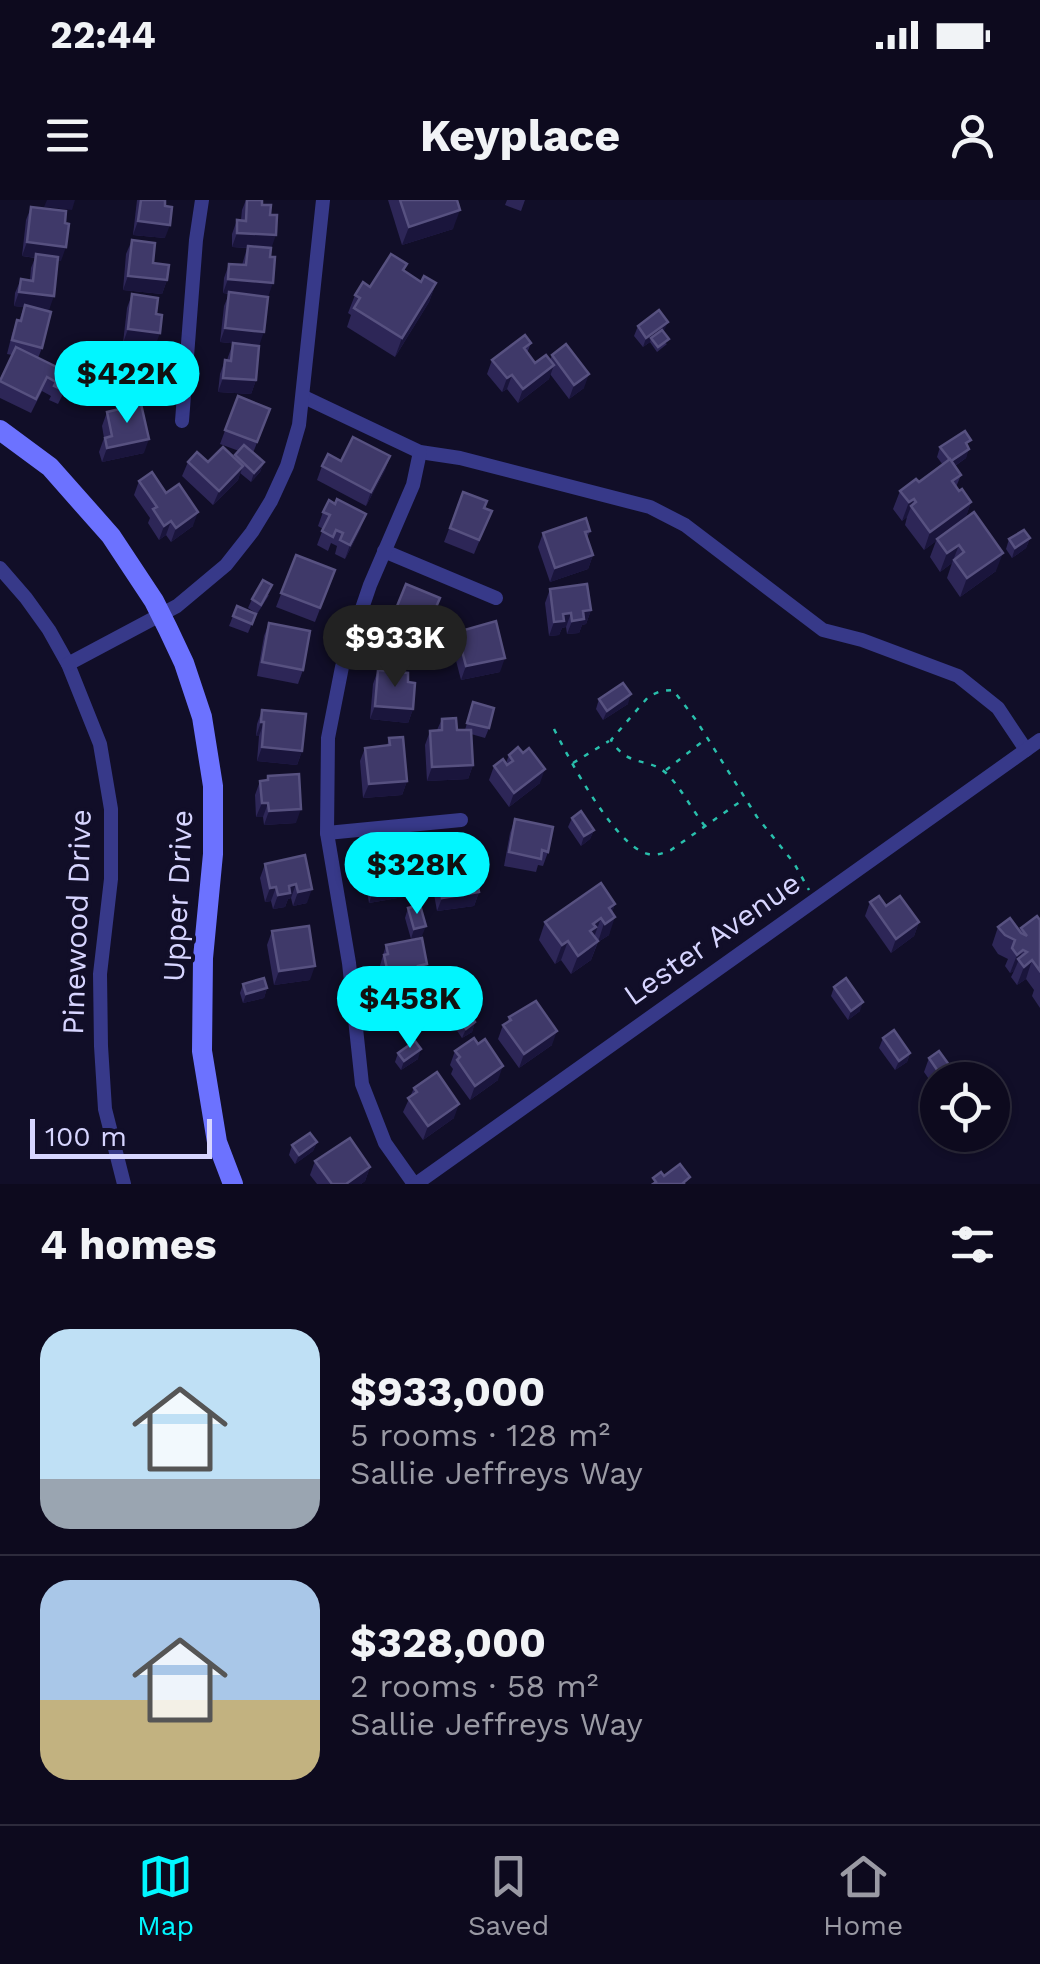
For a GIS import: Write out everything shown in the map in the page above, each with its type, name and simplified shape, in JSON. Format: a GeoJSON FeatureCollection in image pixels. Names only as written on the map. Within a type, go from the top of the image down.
{"type":"FeatureCollection","features":[{"type":"Feature","properties":{"kind":"main road","name":"Upper Drive"},"geometry":{"type":"LineString","coordinates":[[0,430],[50,467],[111,536],[162,615],[202,716],[213,786],[202,1051],[218,1142],[233,1184]]}},
{"type":"Feature","properties":{"kind":"street"},"geometry":{"type":"LineString","coordinates":[[182,421],[202,200]]}},
{"type":"Feature","properties":{"kind":"street"},"geometry":{"type":"LineString","coordinates":[[68,664],[176,607],[226,565],[252,532],[287,466],[304,397],[322,200]]}},
{"type":"Feature","properties":{"kind":"street"},"geometry":{"type":"LineString","coordinates":[[304,397],[420,452],[460,458],[650,507],[685,525],[822,630],[862,640],[958,676],[998,708],[1026,750]]}},
{"type":"Feature","properties":{"kind":"street"},"geometry":{"type":"LineString","coordinates":[[415,1184],[385,1143],[362,1084],[328,833],[328,738],[342,667],[384,551],[413,485],[420,452]]}},
{"type":"Feature","properties":{"kind":"street"},"geometry":{"type":"LineString","coordinates":[[384,551],[496,598]]}},
{"type":"Feature","properties":{"kind":"street","name":"Pinewood Drive"},"geometry":{"type":"LineString","coordinates":[[0,568],[49,630],[68,664],[100,744],[110,809],[111,879],[100,974],[101,1046],[105,1108],[124,1184]]}},
{"type":"Feature","properties":{"kind":"street","name":"Lester Avenue"},"geometry":{"type":"LineString","coordinates":[[415,1184],[1040,740]]}},
{"type":"Feature","properties":{"kind":"street"},"geometry":{"type":"LineString","coordinates":[[328,833],[461,820]]}},
{"type":"Feature","properties":{"kind":"path"},"geometry":{"type":"LineString","coordinates":[[572,763],[611,740],[649,696],[673,690],[757,817],[794,862],[814,900]]}},
{"type":"Feature","properties":{"kind":"path"},"geometry":{"type":"LineString","coordinates":[[554,729],[590,793],[628,841],[650,854],[672,850],[745,798]]}},
{"type":"Feature","properties":{"kind":"path"},"geometry":{"type":"LineString","coordinates":[[664,771],[707,738]]}},
{"type":"Feature","properties":{"kind":"path"},"geometry":{"type":"LineString","coordinates":[[611,740],[625,756],[664,771],[705,826]]}},
{"type":"Feature","properties":{"kind":"building"},"geometry":{"type":"Polygon","coordinates":[[[141,200],[165,200],[165,206],[172,207],[170,225],[138,221],[141,200]]]}},
{"type":"Feature","properties":{"kind":"building"},"geometry":{"type":"Polygon","coordinates":[[[247,200],[262,200],[262,205],[271,205],[270,215],[277,215],[276,235],[237,233],[237,220],[246,221],[247,200]]]}},
{"type":"Feature","properties":{"kind":"building"},"geometry":{"type":"Polygon","coordinates":[[[400,200],[457,200],[460,210],[409,227],[400,200]]]}},
{"type":"Feature","properties":{"kind":"building"},"geometry":{"type":"Polygon","coordinates":[[[31,207],[66,211],[66,247],[27,242],[31,207]]]}},
{"type":"Feature","properties":{"kind":"building"},"geometry":{"type":"Polygon","coordinates":[[[132,240],[155,243],[153,263],[169,265],[167,280],[128,276],[132,240]]]}},
{"type":"Feature","properties":{"kind":"building"},"geometry":{"type":"Polygon","coordinates":[[[248,246],[271,248],[270,257],[275,257],[273,283],[228,279],[229,264],[246,265],[248,246]]]}},
{"type":"Feature","properties":{"kind":"building"},"geometry":{"type":"Polygon","coordinates":[[[36,254],[58,257],[54,296],[19,292],[21,279],[33,281],[36,254]]]}},
{"type":"Feature","properties":{"kind":"building"},"geometry":{"type":"Polygon","coordinates":[[[391,254],[407,264],[403,270],[421,282],[424,276],[436,283],[402,338],[354,308],[360,298],[355,295],[363,282],[370,287],[391,254]]]}},
{"type":"Feature","properties":{"kind":"building"},"geometry":{"type":"Polygon","coordinates":[[[229,292],[268,297],[264,332],[225,328],[229,292]]]}},
{"type":"Feature","properties":{"kind":"building"},"geometry":{"type":"Polygon","coordinates":[[[132,294],[158,298],[156,314],[162,315],[160,333],[128,329],[132,294]]]}},
{"type":"Feature","properties":{"kind":"building"},"geometry":{"type":"Polygon","coordinates":[[[25,305],[51,312],[42,348],[12,340],[25,305]]]}},
{"type":"Feature","properties":{"kind":"building"},"geometry":{"type":"Polygon","coordinates":[[[659,310],[668,322],[646,338],[638,326],[659,310]]]}},
{"type":"Feature","properties":{"kind":"building"},"geometry":{"type":"Polygon","coordinates":[[[662,330],[669,339],[658,347],[651,338],[662,330]]]}},
{"type":"Feature","properties":{"kind":"building"},"geometry":{"type":"Polygon","coordinates":[[[525,335],[531,343],[524,348],[535,363],[546,355],[554,365],[523,389],[492,360],[525,335]]]}},
{"type":"Feature","properties":{"kind":"building"},"geometry":{"type":"Polygon","coordinates":[[[233,343],[259,346],[256,380],[223,378],[225,360],[231,361],[233,343]]]}},
{"type":"Feature","properties":{"kind":"building"},"geometry":{"type":"Polygon","coordinates":[[[566,344],[589,374],[574,385],[552,355],[566,344]]]}},
{"type":"Feature","properties":{"kind":"building"},"geometry":{"type":"Polygon","coordinates":[[[127,346],[141,347],[139,362],[150,363],[148,386],[113,382],[117,352],[126,353],[127,346]]]}},
{"type":"Feature","properties":{"kind":"building"},"geometry":{"type":"Polygon","coordinates":[[[16,347],[71,374],[63,390],[47,377],[36,399],[0,381],[16,347]]]}},
{"type":"Feature","properties":{"kind":"building"},"geometry":{"type":"Polygon","coordinates":[[[238,396],[270,409],[257,442],[225,430],[238,396]]]}},
{"type":"Feature","properties":{"kind":"building"},"geometry":{"type":"Polygon","coordinates":[[[141,404],[149,439],[107,448],[105,438],[112,436],[107,412],[141,404]]]}},
{"type":"Feature","properties":{"kind":"building"},"geometry":{"type":"Polygon","coordinates":[[[965,431],[971,440],[966,443],[969,449],[951,461],[940,447],[965,431]]]}},
{"type":"Feature","properties":{"kind":"building"},"geometry":{"type":"Polygon","coordinates":[[[353,437],[390,456],[371,492],[322,466],[328,454],[341,461],[353,437]]]}},
{"type":"Feature","properties":{"kind":"building"},"geometry":{"type":"Polygon","coordinates":[[[244,445],[264,462],[254,473],[235,455],[244,445]]]}},
{"type":"Feature","properties":{"kind":"building"},"geometry":{"type":"Polygon","coordinates":[[[223,447],[243,466],[219,491],[188,462],[197,452],[208,462],[223,447]]]}},
{"type":"Feature","properties":{"kind":"building"},"geometry":{"type":"Polygon","coordinates":[[[950,459],[961,475],[952,481],[971,502],[930,532],[911,506],[916,502],[914,499],[909,502],[900,491],[950,459]]]}},
{"type":"Feature","properties":{"kind":"building"},"geometry":{"type":"Polygon","coordinates":[[[152,472],[166,493],[179,484],[198,512],[176,528],[171,521],[164,526],[153,509],[157,507],[139,481],[152,472]]]}},
{"type":"Feature","properties":{"kind":"building"},"geometry":{"type":"Polygon","coordinates":[[[463,492],[487,501],[484,508],[492,511],[479,540],[450,528],[463,492]]]}},
{"type":"Feature","properties":{"kind":"building"},"geometry":{"type":"Polygon","coordinates":[[[337,499],[366,514],[350,545],[340,540],[343,533],[336,530],[333,537],[322,531],[330,515],[323,512],[329,500],[335,504],[337,499]]]}},
{"type":"Feature","properties":{"kind":"building"},"geometry":{"type":"Polygon","coordinates":[[[974,512],[1003,553],[967,578],[954,560],[964,552],[959,545],[947,553],[937,539],[974,512]]]}},
{"type":"Feature","properties":{"kind":"building"},"geometry":{"type":"Polygon","coordinates":[[[586,518],[590,531],[585,532],[593,555],[555,568],[543,533],[586,518]]]}},
{"type":"Feature","properties":{"kind":"building"},"geometry":{"type":"Polygon","coordinates":[[[1024,530],[1030,538],[1015,548],[1009,539],[1024,530]]]}},
{"type":"Feature","properties":{"kind":"building"},"geometry":{"type":"Polygon","coordinates":[[[296,555],[335,570],[320,608],[281,593],[296,555]]]}},
{"type":"Feature","properties":{"kind":"building"},"geometry":{"type":"Polygon","coordinates":[[[263,580],[272,585],[261,605],[252,599],[263,580]]]}},
{"type":"Feature","properties":{"kind":"building"},"geometry":{"type":"Polygon","coordinates":[[[406,584],[440,598],[424,635],[391,621],[406,584]]]}},
{"type":"Feature","properties":{"kind":"building"},"geometry":{"type":"Polygon","coordinates":[[[587,584],[591,610],[583,611],[584,619],[572,621],[571,613],[563,614],[564,621],[554,622],[550,589],[587,584]]]}},
{"type":"Feature","properties":{"kind":"building"},"geometry":{"type":"Polygon","coordinates":[[[237,606],[256,614],[252,624],[233,616],[237,606]]]}},
{"type":"Feature","properties":{"kind":"building"},"geometry":{"type":"Polygon","coordinates":[[[496,621],[505,658],[466,666],[457,632],[496,621]]]}},
{"type":"Feature","properties":{"kind":"building"},"geometry":{"type":"Polygon","coordinates":[[[269,623],[310,631],[303,670],[262,662],[269,623]]]}},
{"type":"Feature","properties":{"kind":"building"},"geometry":{"type":"Polygon","coordinates":[[[378,670],[408,673],[408,682],[415,683],[413,709],[375,706],[378,670]]]}},
{"type":"Feature","properties":{"kind":"building"},"geometry":{"type":"Polygon","coordinates":[[[623,683],[631,694],[607,711],[599,699],[623,683]]]}},
{"type":"Feature","properties":{"kind":"building"},"geometry":{"type":"Polygon","coordinates":[[[473,702],[494,708],[489,728],[467,723],[473,702]]]}},
{"type":"Feature","properties":{"kind":"building"},"geometry":{"type":"Polygon","coordinates":[[[262,710],[306,714],[302,751],[262,747],[262,710]]]}},
{"type":"Feature","properties":{"kind":"building"},"geometry":{"type":"Polygon","coordinates":[[[456,718],[457,730],[471,730],[473,765],[432,767],[430,731],[442,730],[442,719],[456,718]]]}},
{"type":"Feature","properties":{"kind":"building"},"geometry":{"type":"Polygon","coordinates":[[[403,737],[407,781],[369,784],[365,748],[390,745],[389,738],[403,737]]]}},
{"type":"Feature","properties":{"kind":"building"},"geometry":{"type":"Polygon","coordinates":[[[518,747],[523,753],[529,748],[545,769],[514,793],[494,766],[503,759],[507,765],[513,761],[509,755],[518,747]]]}},
{"type":"Feature","properties":{"kind":"building"},"geometry":{"type":"Polygon","coordinates":[[[299,774],[301,809],[269,811],[268,803],[262,803],[260,781],[268,780],[268,776],[299,774]]]}},
{"type":"Feature","properties":{"kind":"building"},"geometry":{"type":"Polygon","coordinates":[[[581,811],[594,830],[584,836],[572,818],[581,811]]]}},
{"type":"Feature","properties":{"kind":"building"},"geometry":{"type":"Polygon","coordinates":[[[515,819],[553,827],[548,852],[542,850],[541,859],[509,852],[515,819]]]}},
{"type":"Feature","properties":{"kind":"building"},"geometry":{"type":"Polygon","coordinates":[[[407,847],[414,882],[374,889],[368,854],[407,847]]]}},
{"type":"Feature","properties":{"kind":"building"},"geometry":{"type":"Polygon","coordinates":[[[472,852],[479,892],[442,898],[436,858],[472,852]]]}},
{"type":"Feature","properties":{"kind":"building"},"geometry":{"type":"Polygon","coordinates":[[[305,855],[312,889],[298,892],[296,884],[289,886],[290,893],[278,895],[276,887],[270,888],[265,864],[305,855]]]}},
{"type":"Feature","properties":{"kind":"building"},"geometry":{"type":"Polygon","coordinates":[[[601,883],[615,904],[609,908],[615,917],[605,924],[601,918],[593,924],[596,927],[590,931],[598,941],[578,956],[568,941],[562,945],[545,922],[601,883]]]}},
{"type":"Feature","properties":{"kind":"building"},"geometry":{"type":"Polygon","coordinates":[[[879,896],[886,906],[900,896],[919,922],[896,939],[870,902],[879,896]]]}},
{"type":"Feature","properties":{"kind":"building"},"geometry":{"type":"Polygon","coordinates":[[[420,905],[426,926],[414,929],[408,908],[420,905]]]}},
{"type":"Feature","properties":{"kind":"building"},"geometry":{"type":"Polygon","coordinates":[[[1037,916],[1040,971],[1032,960],[1024,967],[1018,959],[1027,952],[1023,950],[1017,955],[1012,948],[1015,940],[998,927],[1010,918],[1027,936],[1021,928],[1037,916]]]}},
{"type":"Feature","properties":{"kind":"building"},"geometry":{"type":"Polygon","coordinates":[[[309,926],[315,966],[279,971],[272,931],[309,926]]]}},
{"type":"Feature","properties":{"kind":"building"},"geometry":{"type":"Polygon","coordinates":[[[422,938],[427,964],[418,966],[420,973],[389,978],[386,945],[422,938]]]}},
{"type":"Feature","properties":{"kind":"building"},"geometry":{"type":"Polygon","coordinates":[[[264,978],[267,988],[246,994],[243,984],[264,978]]]}},
{"type":"Feature","properties":{"kind":"building"},"geometry":{"type":"Polygon","coordinates":[[[846,978],[863,1002],[851,1011],[834,987],[846,978]]]}},
{"type":"Feature","properties":{"kind":"building"},"geometry":{"type":"Polygon","coordinates":[[[536,1001],[557,1031],[524,1054],[503,1025],[536,1001]]]}},
{"type":"Feature","properties":{"kind":"building"},"geometry":{"type":"Polygon","coordinates":[[[462,1003],[475,1022],[466,1029],[453,1010],[462,1003]]]}},
{"type":"Feature","properties":{"kind":"building"},"geometry":{"type":"Polygon","coordinates":[[[894,1030],[910,1053],[899,1061],[883,1038],[894,1030]]]}},
{"type":"Feature","properties":{"kind":"building"},"geometry":{"type":"Polygon","coordinates":[[[474,1038],[478,1044],[485,1039],[503,1066],[475,1086],[455,1051],[474,1038]]]}},
{"type":"Feature","properties":{"kind":"building"},"geometry":{"type":"Polygon","coordinates":[[[415,1041],[421,1049],[404,1061],[398,1053],[415,1041]]]}},
{"type":"Feature","properties":{"kind":"building"},"geometry":{"type":"Polygon","coordinates":[[[939,1051],[947,1062],[932,1062],[929,1058],[939,1051]]]}},
{"type":"Feature","properties":{"kind":"building"},"geometry":{"type":"Polygon","coordinates":[[[437,1072],[459,1104],[428,1126],[408,1098],[417,1092],[414,1088],[437,1072]]]}},
{"type":"Feature","properties":{"kind":"building"},"geometry":{"type":"Polygon","coordinates":[[[310,1133],[317,1142],[299,1155],[292,1145],[310,1133]]]}},
{"type":"Feature","properties":{"kind":"building"},"geometry":{"type":"Polygon","coordinates":[[[350,1138],[370,1167],[346,1184],[332,1184],[315,1161],[350,1138]]]}},
{"type":"Feature","properties":{"kind":"building"},"geometry":{"type":"Polygon","coordinates":[[[680,1164],[690,1177],[684,1184],[653,1184],[653,1178],[661,1172],[664,1176],[680,1164]]]}}]}
